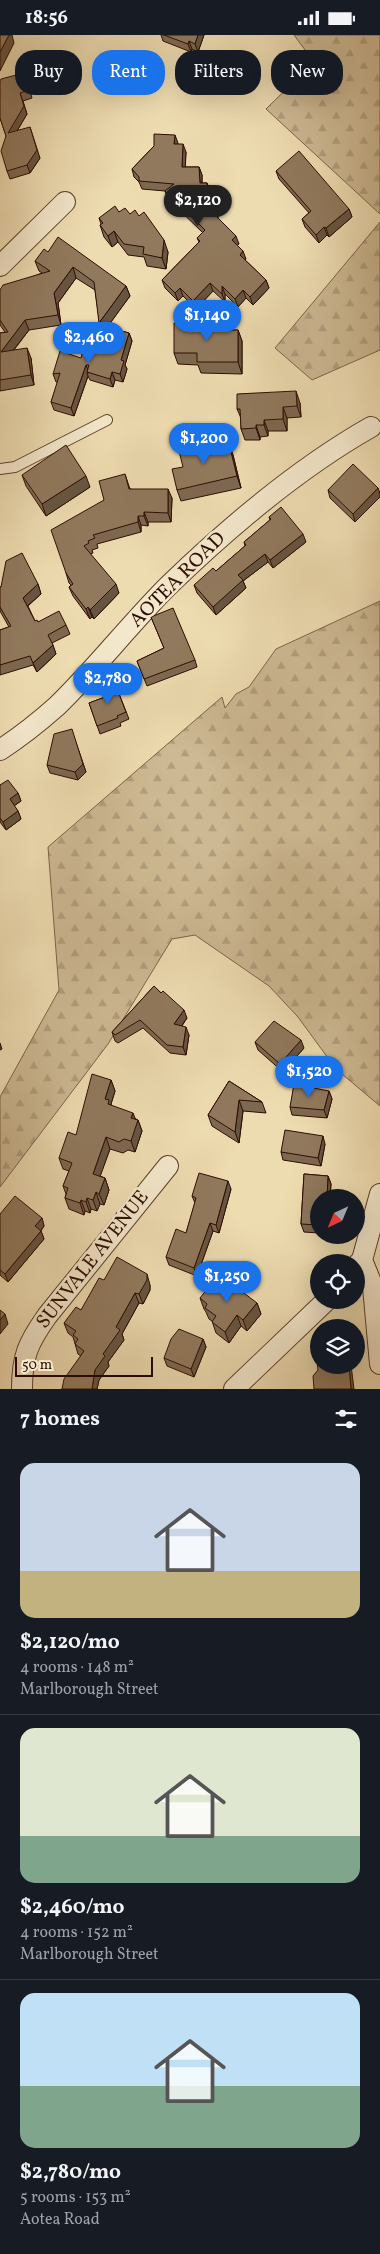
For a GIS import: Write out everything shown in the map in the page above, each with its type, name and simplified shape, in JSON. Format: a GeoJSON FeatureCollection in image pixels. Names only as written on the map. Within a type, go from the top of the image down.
{"type":"FeatureCollection","features":[{"type":"Feature","properties":{"kind":"street"},"geometry":{"type":"LineString","coordinates":[[0,266],[65,202]]}},
{"type":"Feature","properties":{"kind":"street","name":"AOTEA ROAD"},"geometry":{"type":"LineString","coordinates":[[0,751],[26,733],[57,705],[168,587],[242,518],[340,445],[371,427]]}},
{"type":"Feature","properties":{"kind":"street","name":"SUNVALE AVENUE"},"geometry":{"type":"LineString","coordinates":[[22,1389],[24,1359],[30,1340],[47,1316],[168,1165]]}},
{"type":"Feature","properties":{"kind":"street"},"geometry":{"type":"LineString","coordinates":[[362,1254],[380,1194]]}},
{"type":"Feature","properties":{"kind":"street"},"geometry":{"type":"LineString","coordinates":[[365,1273],[373,1287],[380,1364]]}},
{"type":"Feature","properties":{"kind":"street"},"geometry":{"type":"LineString","coordinates":[[234,1389],[318,1309]]}},
{"type":"Feature","properties":{"kind":"lane"},"geometry":{"type":"LineString","coordinates":[[0,469],[15,467],[107,420]]}},
{"type":"Feature","properties":{"kind":"green space"},"geometry":{"type":"Polygon","coordinates":[[[294,35],[380,35],[380,214],[266,109],[280,95],[343,95],[343,50],[305,50],[294,35]]]}},
{"type":"Feature","properties":{"kind":"green space"},"geometry":{"type":"Polygon","coordinates":[[[380,222],[380,350],[312,380],[275,348],[380,222]]]}},
{"type":"Feature","properties":{"kind":"green space"},"geometry":{"type":"Polygon","coordinates":[[[380,601],[380,1106],[336,1069],[298,1017],[269,986],[195,935],[172,939],[108,1044],[0,1187],[0,1097],[59,990],[48,847],[222,697],[225,708],[236,694],[249,687],[276,649],[380,601]]]}},
{"type":"Feature","properties":{"kind":"building"},"geometry":{"type":"Polygon","coordinates":[[[0,35],[9,35],[0,52],[0,35]]]}},
{"type":"Feature","properties":{"kind":"building"},"geometry":{"type":"Polygon","coordinates":[[[164,35],[198,35],[195,44],[189,41],[188,44],[164,35]]]}},
{"type":"Feature","properties":{"kind":"building"},"geometry":{"type":"Polygon","coordinates":[[[15,75],[15,95],[21,95],[24,106],[8,133],[30,127],[37,150],[27,165],[7,171],[1,151],[6,136],[0,118],[1,79],[15,75]]]}},
{"type":"Feature","properties":{"kind":"building"},"geometry":{"type":"Polygon","coordinates":[[[154,134],[175,135],[174,144],[183,144],[182,167],[199,167],[200,183],[207,183],[207,195],[214,195],[215,215],[236,236],[232,240],[243,251],[240,255],[266,280],[250,297],[243,290],[235,299],[222,286],[222,294],[210,283],[193,301],[180,288],[175,293],[162,280],[200,241],[197,238],[205,230],[165,191],[174,184],[139,181],[139,177],[132,169],[154,146],[154,134]]]}},
{"type":"Feature","properties":{"kind":"building"},"geometry":{"type":"Polygon","coordinates":[[[299,151],[349,209],[316,235],[302,219],[311,211],[276,171],[299,151]]]}},
{"type":"Feature","properties":{"kind":"building"},"geometry":{"type":"Polygon","coordinates":[[[115,206],[119,212],[125,208],[130,214],[135,210],[139,216],[144,212],[164,240],[162,258],[143,254],[144,247],[124,244],[114,231],[108,236],[100,225],[103,223],[99,218],[115,206]]]}},
{"type":"Feature","properties":{"kind":"building"},"geometry":{"type":"Polygon","coordinates":[[[58,237],[126,286],[99,323],[94,282],[73,267],[54,293],[58,315],[25,320],[1,352],[27,348],[31,375],[0,380],[0,333],[8,332],[0,320],[0,290],[3,285],[50,271],[35,261],[44,249],[48,252],[58,237]]]}},
{"type":"Feature","properties":{"kind":"building"},"geometry":{"type":"Polygon","coordinates":[[[174,323],[220,324],[220,330],[238,330],[238,362],[197,362],[197,353],[174,353],[174,323]]]}},
{"type":"Feature","properties":{"kind":"building"},"geometry":{"type":"Polygon","coordinates":[[[99,325],[129,333],[121,360],[124,361],[120,374],[112,372],[110,379],[87,372],[89,365],[86,365],[71,408],[51,402],[60,373],[53,374],[60,351],[81,358],[83,350],[92,352],[99,325]]]}},
{"type":"Feature","properties":{"kind":"building"},"geometry":{"type":"Polygon","coordinates":[[[296,391],[297,406],[283,407],[283,419],[264,420],[264,425],[256,425],[256,428],[241,429],[240,409],[237,409],[237,394],[296,391]]]}},
{"type":"Feature","properties":{"kind":"building"},"geometry":{"type":"Polygon","coordinates":[[[204,442],[205,449],[229,444],[237,476],[177,490],[172,469],[183,467],[178,447],[204,442]]]}},
{"type":"Feature","properties":{"kind":"building"},"geometry":{"type":"Polygon","coordinates":[[[66,445],[86,476],[42,504],[22,475],[66,445]]]}},
{"type":"Feature","properties":{"kind":"building"},"geometry":{"type":"Polygon","coordinates":[[[353,464],[378,488],[353,514],[328,490],[353,464]]]}},
{"type":"Feature","properties":{"kind":"building"},"geometry":{"type":"Polygon","coordinates":[[[125,474],[129,489],[168,489],[168,513],[144,512],[144,516],[138,516],[138,522],[93,535],[95,538],[88,541],[89,543],[84,546],[116,584],[90,610],[88,607],[86,609],[69,587],[73,584],[66,573],[51,530],[104,500],[99,481],[125,474]]]}},
{"type":"Feature","properties":{"kind":"building"},"geometry":{"type":"Polygon","coordinates":[[[281,507],[303,534],[270,560],[265,554],[238,575],[243,580],[213,607],[194,585],[213,568],[216,571],[246,545],[244,542],[271,519],[269,517],[281,507]]]}},
{"type":"Feature","properties":{"kind":"building"},"geometry":{"type":"Polygon","coordinates":[[[22,553],[38,584],[23,598],[35,621],[37,620],[38,622],[59,611],[66,625],[48,635],[53,645],[33,663],[30,656],[0,665],[0,630],[11,626],[0,607],[0,587],[6,561],[22,553]]]}},
{"type":"Feature","properties":{"kind":"building"},"geometry":{"type":"Polygon","coordinates":[[[173,608],[195,660],[144,679],[137,661],[164,648],[151,617],[173,608]]]}},
{"type":"Feature","properties":{"kind":"building"},"geometry":{"type":"Polygon","coordinates":[[[114,681],[126,712],[117,716],[118,718],[97,726],[89,703],[105,697],[101,686],[114,681]]]}},
{"type":"Feature","properties":{"kind":"building"},"geometry":{"type":"Polygon","coordinates":[[[72,729],[83,764],[75,772],[47,765],[54,734],[72,729]]]}},
{"type":"Feature","properties":{"kind":"building"},"geometry":{"type":"Polygon","coordinates":[[[8,780],[18,793],[10,799],[18,811],[3,822],[0,818],[0,785],[8,780]]]}},
{"type":"Feature","properties":{"kind":"building"},"geometry":{"type":"Polygon","coordinates":[[[154,986],[161,993],[163,991],[184,1010],[174,1024],[186,1027],[183,1047],[167,1045],[140,1020],[115,1035],[112,1032],[154,986]]]}},
{"type":"Feature","properties":{"kind":"building"},"geometry":{"type":"Polygon","coordinates":[[[274,1021],[301,1040],[280,1064],[255,1042],[274,1021]]]}},
{"type":"Feature","properties":{"kind":"building"},"geometry":{"type":"Polygon","coordinates":[[[92,1074],[111,1080],[105,1099],[109,1100],[108,1104],[133,1113],[131,1118],[138,1120],[131,1141],[124,1139],[119,1142],[106,1137],[93,1174],[105,1178],[99,1194],[96,1192],[93,1200],[87,1198],[86,1202],[81,1200],[80,1203],[65,1198],[68,1188],[63,1186],[72,1163],[59,1158],[68,1132],[76,1135],[92,1074]]]}},
{"type":"Feature","properties":{"kind":"building"},"geometry":{"type":"Polygon","coordinates":[[[229,1081],[262,1102],[239,1100],[235,1132],[208,1115],[229,1081]]]}},
{"type":"Feature","properties":{"kind":"building"},"geometry":{"type":"Polygon","coordinates":[[[294,1084],[329,1091],[324,1110],[290,1107],[294,1084]]]}},
{"type":"Feature","properties":{"kind":"building"},"geometry":{"type":"Polygon","coordinates":[[[285,1130],[323,1136],[318,1158],[281,1152],[285,1130]]]}},
{"type":"Feature","properties":{"kind":"building"},"geometry":{"type":"Polygon","coordinates":[[[199,1173],[228,1181],[216,1225],[210,1223],[194,1268],[166,1257],[176,1229],[186,1233],[196,1198],[192,1196],[199,1173]]]}},
{"type":"Feature","properties":{"kind":"building"},"geometry":{"type":"Polygon","coordinates":[[[304,1174],[328,1176],[327,1189],[310,1189],[310,1224],[301,1224],[304,1174]]]}},
{"type":"Feature","properties":{"kind":"building"},"geometry":{"type":"Polygon","coordinates":[[[15,1196],[42,1218],[35,1226],[41,1231],[5,1274],[0,1270],[0,1214],[15,1196]]]}},
{"type":"Feature","properties":{"kind":"building"},"geometry":{"type":"Polygon","coordinates":[[[117,1257],[147,1274],[147,1280],[139,1294],[135,1293],[116,1327],[120,1330],[103,1354],[105,1356],[95,1370],[92,1389],[62,1389],[64,1379],[84,1351],[75,1344],[78,1339],[73,1335],[76,1331],[64,1323],[76,1307],[81,1310],[99,1278],[104,1280],[117,1257]]]}},
{"type":"Feature","properties":{"kind":"building"},"geometry":{"type":"Polygon","coordinates":[[[219,1274],[257,1303],[243,1320],[237,1315],[225,1332],[212,1322],[216,1316],[205,1308],[207,1304],[200,1298],[219,1274]]]}},
{"type":"Feature","properties":{"kind":"building"},"geometry":{"type":"Polygon","coordinates":[[[0,1310],[5,1314],[0,1320],[0,1310]]]}},
{"type":"Feature","properties":{"kind":"building"},"geometry":{"type":"Polygon","coordinates":[[[179,1329],[203,1339],[191,1369],[164,1358],[171,1339],[179,1329]]]}},
{"type":"Feature","properties":{"kind":"building"},"geometry":{"type":"Polygon","coordinates":[[[315,1374],[350,1374],[351,1389],[314,1389],[313,1376],[315,1374]]]}}]}
